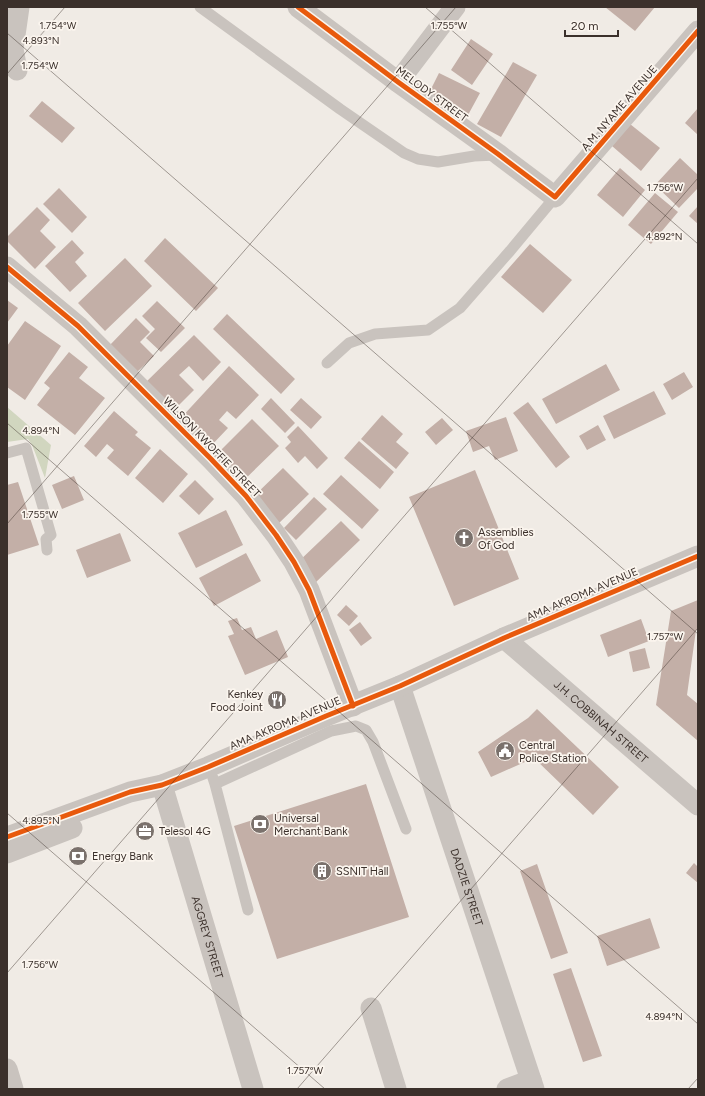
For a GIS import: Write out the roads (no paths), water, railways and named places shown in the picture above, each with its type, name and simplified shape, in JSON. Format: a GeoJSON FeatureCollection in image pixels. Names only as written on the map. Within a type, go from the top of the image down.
{"type":"FeatureCollection","features":[{"type":"Feature","properties":{"kind":"street"},"geometry":{"type":"LineString","coordinates":[[17,70],[13,49],[19,7]]}},
{"type":"Feature","properties":{"kind":"street","name":"MELODY STREET"},"geometry":{"type":"LineString","coordinates":[[298,7],[555,197]]}},
{"type":"Feature","properties":{"kind":"street"},"geometry":{"type":"LineString","coordinates":[[398,82],[455,7]]}},
{"type":"Feature","properties":{"kind":"street","name":"A.M. NYAME AVENUE"},"geometry":{"type":"LineString","coordinates":[[555,197],[698,31]]}},
{"type":"Feature","properties":{"kind":"street","name":"WILSON KWOFFIE STREET"},"geometry":{"type":"LineString","coordinates":[[7,267],[78,326],[212,459],[246,496],[276,535],[294,562],[308,590],[353,706]]}},
{"type":"Feature","properties":{"kind":"street","name":"AMA AKROMA AVENUE"},"geometry":{"type":"LineString","coordinates":[[7,837],[130,792],[212,775],[328,724],[353,706],[504,638],[698,556]]}},
{"type":"Feature","properties":{"kind":"street","name":"J.H. COBBINAH STREET"},"geometry":{"type":"LineString","coordinates":[[504,638],[698,805]]}},
{"type":"Feature","properties":{"kind":"street","name":"DADZIE STREET"},"geometry":{"type":"LineString","coordinates":[[400,686],[532,1085]]}},
{"type":"Feature","properties":{"kind":"street","name":"AMA AKROMA AVENUE"},"geometry":{"type":"LineString","coordinates":[[7,853],[134,805],[162,785]]}},
{"type":"Feature","properties":{"kind":"street","name":"AGGREY STREET"},"geometry":{"type":"LineString","coordinates":[[162,785],[253,1089]]}},
{"type":"Feature","properties":{"kind":"street"},"geometry":{"type":"LineString","coordinates":[[371,1008],[396,1089]]}},
{"type":"Feature","properties":{"kind":"street"},"geometry":{"type":"LineString","coordinates":[[7,1069],[13,1089]]}},
{"type":"Feature","properties":{"kind":"street"},"geometry":{"type":"LineString","coordinates":[[507,1089],[532,1085]]}},
{"type":"Feature","properties":{"kind":"lane"},"geometry":{"type":"LineString","coordinates":[[200,7],[340,109],[404,153],[418,159],[438,162],[498,154]]}},
{"type":"Feature","properties":{"kind":"lane"},"geometry":{"type":"LineString","coordinates":[[327,364],[349,343],[375,334],[428,330],[460,308],[555,197]]}},
{"type":"Feature","properties":{"kind":"lane"},"geometry":{"type":"LineString","coordinates":[[7,453],[26,448],[51,535],[46,539],[47,550]]}},
{"type":"Feature","properties":{"kind":"lane"},"geometry":{"type":"LineString","coordinates":[[328,724],[356,726],[366,730],[373,742],[406,829]]}},
{"type":"Feature","properties":{"kind":"lane"},"geometry":{"type":"LineString","coordinates":[[212,775],[248,910]]}},
{"type":"Feature","properties":{"kind":"place","name":"Assemblies Of God"},"geometry":{"type":"Point","coordinates":[464,538]}},
{"type":"Feature","properties":{"kind":"place","name":"Kenkey Food Joint"},"geometry":{"type":"Point","coordinates":[277,700]}},
{"type":"Feature","properties":{"kind":"place","name":"Central Police Station"},"geometry":{"type":"Point","coordinates":[505,751]}},
{"type":"Feature","properties":{"kind":"place","name":"Universal Merchant Bank"},"geometry":{"type":"Point","coordinates":[260,824]}},
{"type":"Feature","properties":{"kind":"place","name":"Telesol 4G"},"geometry":{"type":"Point","coordinates":[145,831]}},
{"type":"Feature","properties":{"kind":"place","name":"Energy Bank"},"geometry":{"type":"Point","coordinates":[78,856]}},
{"type":"Feature","properties":{"kind":"place","name":"SSNIT Hall"},"geometry":{"type":"Point","coordinates":[322,871]}}]}
